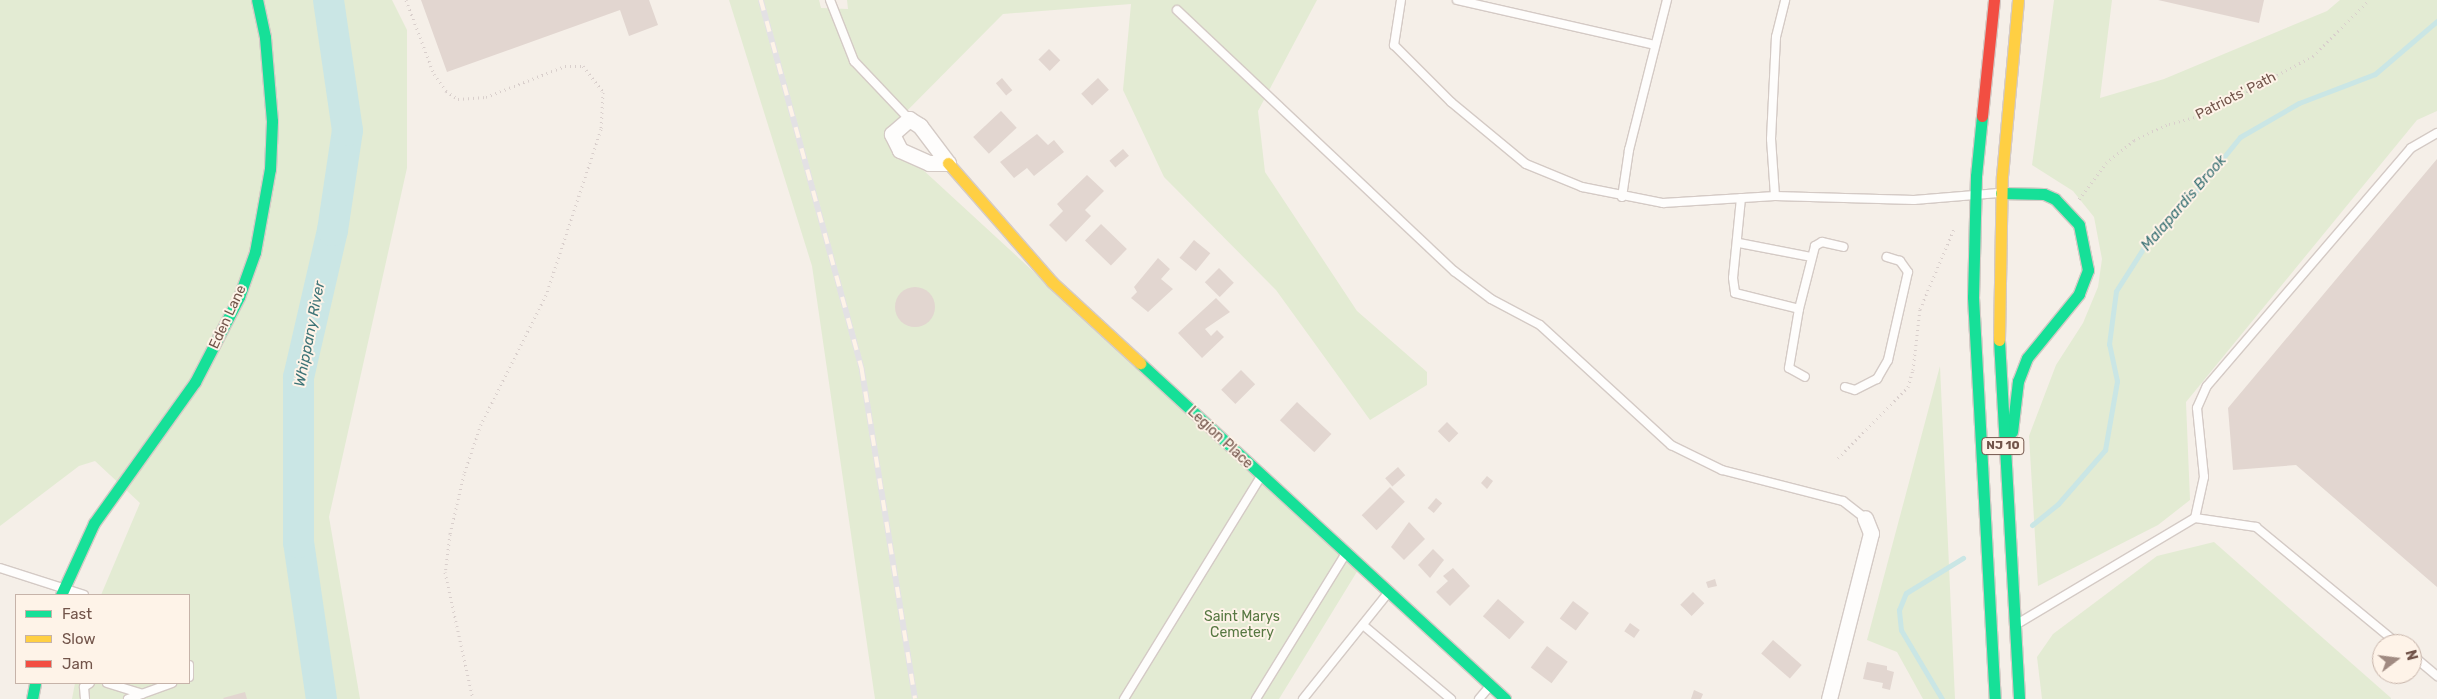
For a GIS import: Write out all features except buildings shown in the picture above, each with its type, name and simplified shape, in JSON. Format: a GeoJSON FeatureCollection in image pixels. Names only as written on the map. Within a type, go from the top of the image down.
{"type":"FeatureCollection","features":[{"type":"Feature","properties":{"kind":"main road","name":"Eden Lane"},"geometry":{"type":"LineString","coordinates":[[62,592],[94,523],[195,382],[239,297],[255,252],[270,169],[272,121],[266,46],[257,0]]}},
{"type":"Feature","properties":{"kind":"main road","name":"NJ 10"},"geometry":{"type":"LineString","coordinates":[[2018,0],[2001,193],[1999,348],[2005,485],[2019,699]]}},
{"type":"Feature","properties":{"kind":"main road","name":"NJ 10"},"geometry":{"type":"LineString","coordinates":[[1991,3],[1976,196],[1975,384],[1995,699]]}},
{"type":"Feature","properties":{"kind":"main road","name":"Legion Place"},"geometry":{"type":"LineString","coordinates":[[948,162],[1052,282],[1387,594],[1505,699]]}},
{"type":"Feature","properties":{"kind":"main road"},"geometry":{"type":"LineString","coordinates":[[2001,193],[2044,194],[2064,206],[2084,236],[2088,270],[2079,294],[2038,341],[2018,381],[2005,485]]}},
{"type":"Feature","properties":{"kind":"main road"},"geometry":{"type":"LineString","coordinates":[[32,699],[35,684]]}},
{"type":"Feature","properties":{"kind":"street","name":"Legion Place"},"geometry":{"type":"LineString","coordinates":[[909,120],[920,126],[948,162]]}},
{"type":"Feature","properties":{"kind":"street"},"geometry":{"type":"LineString","coordinates":[[909,120],[892,134],[900,150],[929,163],[948,162]]}},
{"type":"Feature","properties":{"kind":"street"},"geometry":{"type":"LineString","coordinates":[[1829,699],[1871,533],[1865,518]]}},
{"type":"Feature","properties":{"kind":"lane"},"geometry":{"type":"LineString","coordinates":[[830,0],[854,61],[909,120]]}},
{"type":"Feature","properties":{"kind":"lane"},"geometry":{"type":"LineString","coordinates":[[1401,0],[1394,45],[1451,102],[1526,164],[1582,187],[1622,197],[1662,203],[1775,196],[1914,200],[2001,193]]}},
{"type":"Feature","properties":{"kind":"lane"},"geometry":{"type":"LineString","coordinates":[[1457,0],[1655,45]]}},
{"type":"Feature","properties":{"kind":"lane"},"geometry":{"type":"LineString","coordinates":[[1622,197],[1629,150],[1666,0]]}},
{"type":"Feature","properties":{"kind":"lane"},"geometry":{"type":"LineString","coordinates":[[1775,196],[1771,138],[1776,37],[1785,0]]}},
{"type":"Feature","properties":{"kind":"lane"},"geometry":{"type":"LineString","coordinates":[[1176,10],[1454,271],[1491,299],[1540,325],[1671,445],[1722,470],[1842,501],[1865,518]]}},
{"type":"Feature","properties":{"kind":"lane"},"geometry":{"type":"LineString","coordinates":[[2195,518],[2204,476],[2197,408],[2206,386],[2411,148],[2437,132]]}},
{"type":"Feature","properties":{"kind":"lane"},"geometry":{"type":"LineString","coordinates":[[1741,198],[1739,243],[1733,278],[1735,293],[1799,309]]}},
{"type":"Feature","properties":{"kind":"lane"},"geometry":{"type":"LineString","coordinates":[[1805,377],[1794,374],[1789,360],[1811,257],[1815,246],[1822,242],[1843,247]]}},
{"type":"Feature","properties":{"kind":"lane"},"geometry":{"type":"LineString","coordinates":[[1739,243],[1811,257]]}},
{"type":"Feature","properties":{"kind":"lane"},"geometry":{"type":"LineString","coordinates":[[1845,387],[1855,390],[1877,379],[1888,360],[1908,272],[1900,261],[1886,257]]}},
{"type":"Feature","properties":{"kind":"lane"},"geometry":{"type":"LineString","coordinates":[[1124,699],[1261,476]]}},
{"type":"Feature","properties":{"kind":"lane"},"geometry":{"type":"LineString","coordinates":[[2014,626],[2195,518],[2256,527],[2386,634]]}},
{"type":"Feature","properties":{"kind":"lane"},"geometry":{"type":"LineString","coordinates":[[1256,699],[1345,555]]}},
{"type":"Feature","properties":{"kind":"lane"},"geometry":{"type":"LineString","coordinates":[[0,568],[62,592],[77,594]]}},
{"type":"Feature","properties":{"kind":"lane"},"geometry":{"type":"LineString","coordinates":[[1303,699],[1387,594]]}},
{"type":"Feature","properties":{"kind":"lane"},"geometry":{"type":"LineString","coordinates":[[1363,625],[1451,699]]}},
{"type":"Feature","properties":{"kind":"lane"},"geometry":{"type":"LineString","coordinates":[[2422,663],[2437,676]]}},
{"type":"Feature","properties":{"kind":"lane"},"geometry":{"type":"LineString","coordinates":[[85,699],[84,687],[88,684]]}},
{"type":"Feature","properties":{"kind":"lane"},"geometry":{"type":"LineString","coordinates":[[110,684],[142,694]]}},
{"type":"Feature","properties":{"kind":"lane"},"geometry":{"type":"LineString","coordinates":[[128,699],[169,684]]}},
{"type":"Feature","properties":{"kind":"lane"},"geometry":{"type":"LineString","coordinates":[[1479,699],[1490,685]]}},
{"type":"Feature","properties":{"kind":"path"},"geometry":{"type":"LineString","coordinates":[[406,0],[434,74],[446,91],[458,99],[486,97],[565,66],[582,66],[602,92],[601,129],[546,294],[481,424],[464,474],[450,534],[445,572],[473,699]]}},
{"type":"Feature","properties":{"kind":"path","name":"Patriots' Path"},"geometry":{"type":"LineString","coordinates":[[2073,195],[2078,200],[2106,163],[2134,140],[2169,124],[2202,116],[2313,56],[2369,0]]}},
{"type":"Feature","properties":{"kind":"path"},"geometry":{"type":"LineString","coordinates":[[1838,458],[1908,387],[1914,370],[1920,309],[1955,226]]}},
{"type":"Feature","properties":{"kind":"green space"},"geometry":{"type":"Polygon","coordinates":[[[0,0],[392,0],[407,30],[407,168],[329,517],[360,699],[72,699],[75,684],[190,684],[190,594],[101,594],[140,503],[95,461],[79,466],[0,526],[0,0]]]}},
{"type":"Feature","properties":{"kind":"green space","name":"Saint Marys Cemetery"},"geometry":{"type":"Polygon","coordinates":[[[729,0],[819,0],[821,8],[848,9],[847,0],[1317,0],[1258,111],[1265,172],[1357,311],[1427,372],[1427,385],[1370,420],[1276,290],[1164,177],[1123,90],[1131,4],[1003,14],[884,134],[1358,570],[1279,699],[875,699],[812,266],[729,0]]]}},
{"type":"Feature","properties":{"kind":"green space"},"geometry":{"type":"Polygon","coordinates":[[[2054,0],[2112,0],[2100,98],[2164,79],[2327,11],[2340,0],[2437,0],[2437,111],[2417,120],[2186,402],[2190,500],[2158,525],[2038,586],[2029,436],[2056,365],[2083,323],[2098,287],[2102,259],[2094,217],[2073,191],[2032,165],[2054,0]]]}},
{"type":"Feature","properties":{"kind":"green space"},"geometry":{"type":"Polygon","coordinates":[[[1940,366],[1955,699],[1923,699],[1897,652],[1867,640],[1940,366]]]}},
{"type":"Feature","properties":{"kind":"green space"},"geometry":{"type":"Polygon","coordinates":[[[2214,542],[2391,699],[2042,699],[2037,657],[2053,634],[2157,556],[2214,542]]]}},
{"type":"Feature","properties":{"kind":"waterway","name":"Whippany River"},"geometry":{"type":"LineString","coordinates":[[321,699],[298,542],[298,377],[332,230],[347,130],[328,0]]}},
{"type":"Feature","properties":{"kind":"waterway","name":"Malapardis Brook"},"geometry":{"type":"LineString","coordinates":[[2032,525],[2058,504],[2105,450],[2117,381],[2109,344],[2116,291],[2148,241],[2189,200],[2240,137],[2299,103],[2375,74],[2437,21]]}},
{"type":"Feature","properties":{"kind":"waterway","name":"Malapardis Brook"},"geometry":{"type":"LineString","coordinates":[[1942,699],[1901,630],[1899,610],[1906,593],[1963,558]]}},
{"type":"Feature","properties":{"kind":"railway"},"geometry":{"type":"LineString","coordinates":[[761,0],[862,370],[915,699]]}},
{"type":"Feature","properties":{"kind":"traffic: fast"},"geometry":{"type":"LineString","coordinates":[[61,594],[94,523],[195,382],[239,297],[255,252],[270,169],[272,121],[265,37],[257,0]]}},
{"type":"Feature","properties":{"kind":"traffic: fast"},"geometry":{"type":"LineString","coordinates":[[1982,116],[1976,176],[1973,297],[1995,699]]}},
{"type":"Feature","properties":{"kind":"traffic: fast"},"geometry":{"type":"LineString","coordinates":[[2001,193],[2044,194],[2055,199],[2079,225],[2088,270],[2079,294],[2027,358],[2018,381],[2012,432]]}},
{"type":"Feature","properties":{"kind":"traffic: fast"},"geometry":{"type":"LineString","coordinates":[[1999,340],[2019,699]]}},
{"type":"Feature","properties":{"kind":"traffic: fast"},"geometry":{"type":"LineString","coordinates":[[1140,363],[1505,699]]}},
{"type":"Feature","properties":{"kind":"traffic: fast"},"geometry":{"type":"LineString","coordinates":[[32,699],[35,684]]}},
{"type":"Feature","properties":{"kind":"traffic: slow"},"geometry":{"type":"LineString","coordinates":[[1999,340],[2002,176],[2018,0]]}},
{"type":"Feature","properties":{"kind":"traffic: slow"},"geometry":{"type":"LineString","coordinates":[[948,163],[1052,282],[1140,363]]}},
{"type":"Feature","properties":{"kind":"traffic: jam"},"geometry":{"type":"LineString","coordinates":[[1982,116],[1994,0]]}}]}
